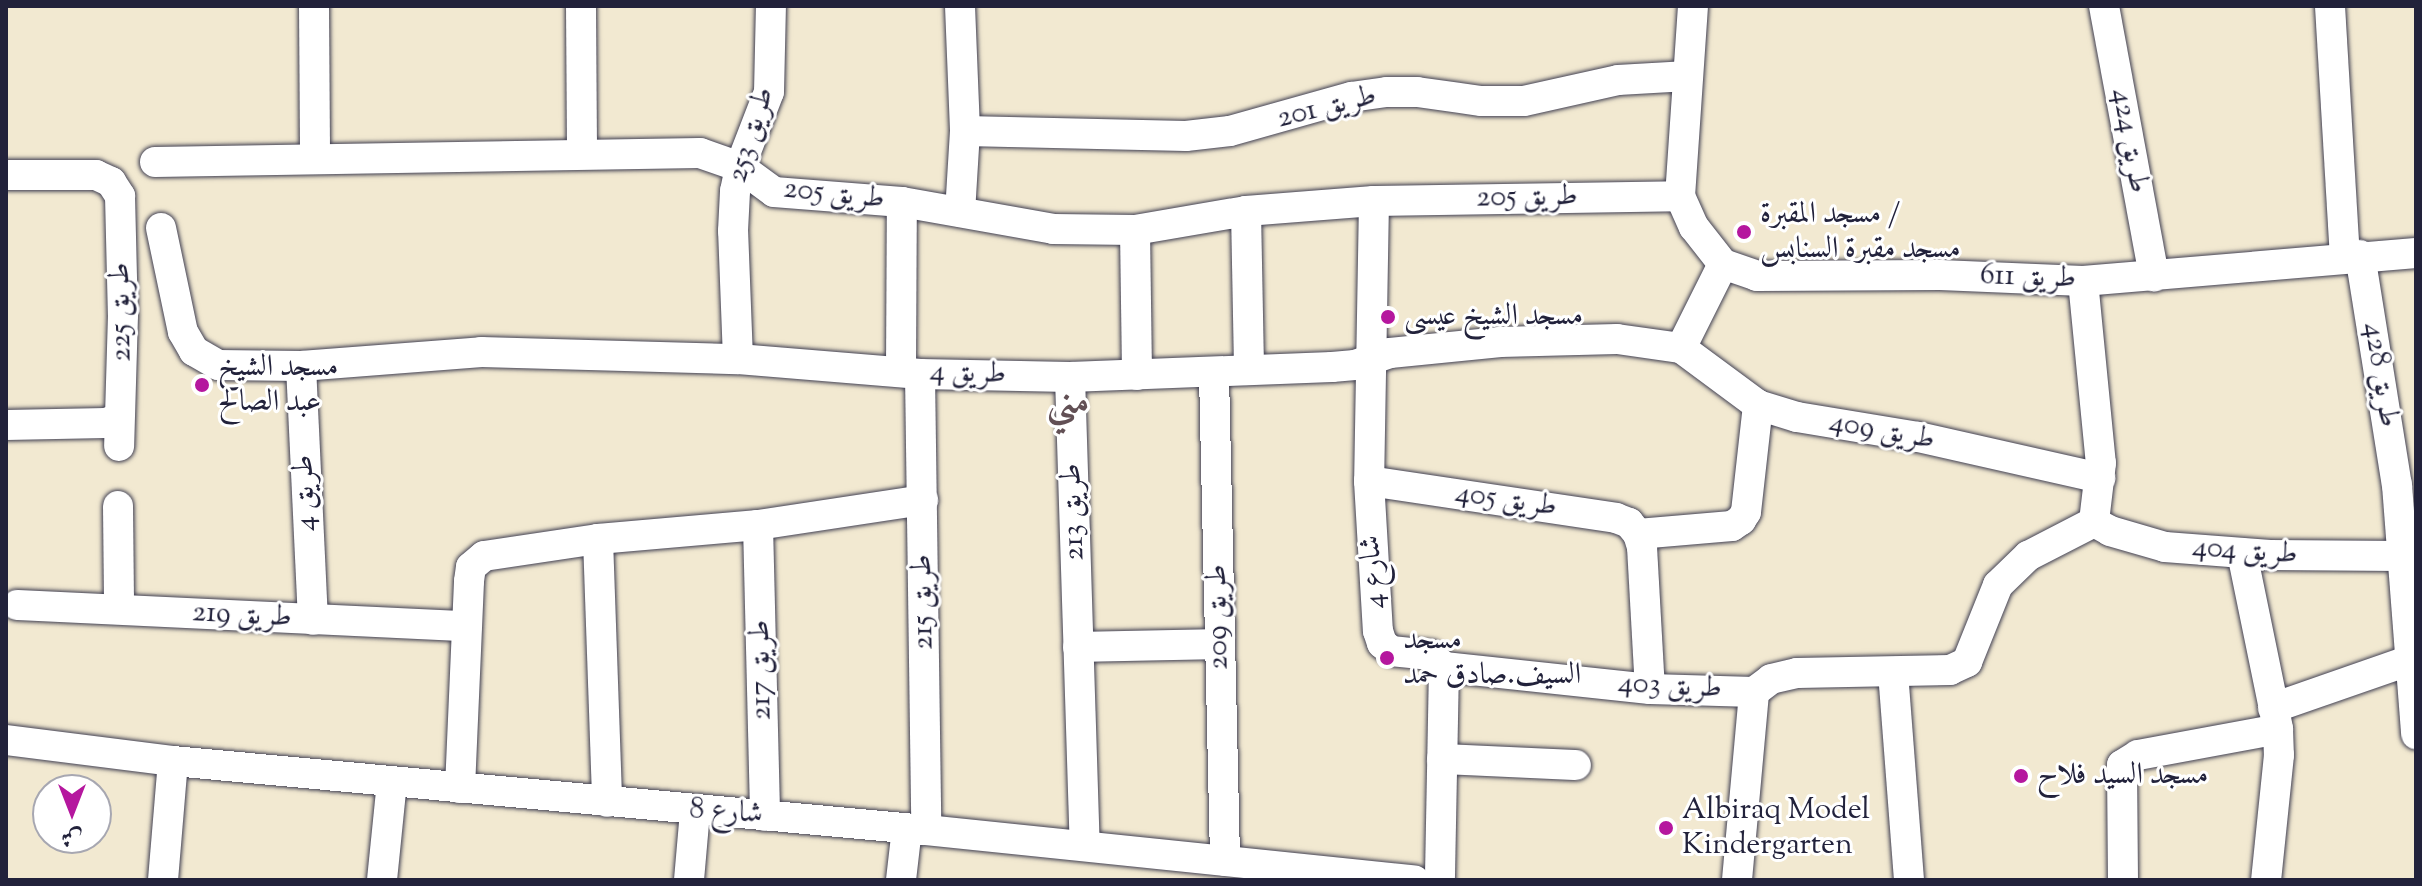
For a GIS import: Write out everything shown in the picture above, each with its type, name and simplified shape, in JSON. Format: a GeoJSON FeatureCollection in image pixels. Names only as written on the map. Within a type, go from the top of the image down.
{"type":"FeatureCollection","features":[{"type":"Feature","properties":{"kind":"street"},"geometry":{"type":"LineString","coordinates":[[314,6],[315,158]]}},
{"type":"Feature","properties":{"kind":"street"},"geometry":{"type":"LineString","coordinates":[[581,6],[582,153]]}},
{"type":"Feature","properties":{"kind":"street","name":"طريق 253"},"geometry":{"type":"LineString","coordinates":[[738,359],[733,231],[740,167],[769,92],[771,6]]}},
{"type":"Feature","properties":{"kind":"street"},"geometry":{"type":"LineString","coordinates":[[960,6],[965,131],[960,212]]}},
{"type":"Feature","properties":{"kind":"street"},"geometry":{"type":"LineString","coordinates":[[1681,348],[1723,264],[1694,227],[1680,196],[1693,6]]}},
{"type":"Feature","properties":{"kind":"street","name":"طريق 424"},"geometry":{"type":"LineString","coordinates":[[2104,6],[2154,276]]}},
{"type":"Feature","properties":{"kind":"street","name":"طريق 428"},"geometry":{"type":"LineString","coordinates":[[2330,6],[2353,256],[2397,485],[2405,548],[2408,661],[2416,734]]}},
{"type":"Feature","properties":{"kind":"street","name":"طريق 201"},"geometry":{"type":"LineString","coordinates":[[965,131],[1186,136],[1230,131],[1351,97],[1375,94],[1417,92],[1481,101],[1524,101],[1618,80],[1688,76]]}},
{"type":"Feature","properties":{"kind":"street","name":"طريق 205"},"geometry":{"type":"LineString","coordinates":[[155,162],[700,153],[740,167],[774,192],[902,202],[1053,229],[1135,230],[1246,211],[1374,201],[1680,196]]}},
{"type":"Feature","properties":{"kind":"street","name":"طريق 225"},"geometry":{"type":"LineString","coordinates":[[6,175],[96,175],[111,182],[120,196],[123,315],[119,432],[106,423],[6,425]]}},
{"type":"Feature","properties":{"kind":"street"},"geometry":{"type":"LineString","coordinates":[[1372,360],[1374,201]]}},
{"type":"Feature","properties":{"kind":"street","name":"طريق 215"},"geometry":{"type":"LineString","coordinates":[[901,880],[916,829],[923,500],[910,372],[902,202]]}},
{"type":"Feature","properties":{"kind":"street"},"geometry":{"type":"LineString","coordinates":[[1246,211],[1249,370]]}},
{"type":"Feature","properties":{"kind":"street","name":"طريق 4"},"geometry":{"type":"LineString","coordinates":[[161,228],[183,332],[194,351],[218,365],[301,366],[481,352],[738,359],[910,372],[1070,377],[1214,374],[1332,367],[1372,360],[1390,353],[1500,342],[1617,339],[1681,348]]}},
{"type":"Feature","properties":{"kind":"street"},"geometry":{"type":"LineString","coordinates":[[1135,230],[1137,375]]}},
{"type":"Feature","properties":{"kind":"street","name":"طريق 611"},"geometry":{"type":"LineString","coordinates":[[1723,264],[1757,276],[1940,275],[2083,281],[2416,253]]}},
{"type":"Feature","properties":{"kind":"street"},"geometry":{"type":"LineString","coordinates":[[2083,281],[2099,424],[2100,478],[2094,522]]}},
{"type":"Feature","properties":{"kind":"street","name":"طريق 409"},"geometry":{"type":"LineString","coordinates":[[1681,348],[1758,405],[1797,417],[1918,437],[2100,478]]}},
{"type":"Feature","properties":{"kind":"street","name":"شارع 4"},"geometry":{"type":"LineString","coordinates":[[1372,360],[1369,481],[1379,637],[1391,651],[1431,655],[1444,667]]}},
{"type":"Feature","properties":{"kind":"street","name":"طريق 4"},"geometry":{"type":"LineString","coordinates":[[301,366],[313,620]]}},
{"type":"Feature","properties":{"kind":"street","name":"طريق 209"},"geometry":{"type":"LineString","coordinates":[[1214,374],[1225,861]]}},
{"type":"Feature","properties":{"kind":"street","name":"طريق 213"},"geometry":{"type":"LineString","coordinates":[[1070,377],[1085,846]]}},
{"type":"Feature","properties":{"kind":"street"},"geometry":{"type":"LineString","coordinates":[[1650,689],[1642,547],[1638,534],[1732,526],[1741,520],[1746,512],[1758,405]]}},
{"type":"Feature","properties":{"kind":"street","name":"طريق 405"},"geometry":{"type":"LineString","coordinates":[[1369,481],[1616,518],[1629,523],[1638,534]]}},
{"type":"Feature","properties":{"kind":"street"},"geometry":{"type":"LineString","coordinates":[[460,788],[471,567],[484,556],[598,539],[758,525],[923,500]]}},
{"type":"Feature","properties":{"kind":"street"},"geometry":{"type":"LineString","coordinates":[[118,506],[119,609]]}},
{"type":"Feature","properties":{"kind":"street","name":"طريق 404"},"geometry":{"type":"LineString","coordinates":[[2094,522],[2110,531],[2165,547],[2242,553],[2405,548]]}},
{"type":"Feature","properties":{"kind":"street","name":"طريق 403"},"geometry":{"type":"LineString","coordinates":[[1444,667],[1650,689],[1754,692],[1771,679],[1797,673],[1843,669],[1893,672],[1950,670],[1967,662],[1998,585],[2028,556],[2094,522]]}},
{"type":"Feature","properties":{"kind":"street","name":"طريق 217"},"geometry":{"type":"LineString","coordinates":[[758,525],[765,816]]}},
{"type":"Feature","properties":{"kind":"street"},"geometry":{"type":"LineString","coordinates":[[598,539],[607,802]]}},
{"type":"Feature","properties":{"kind":"street"},"geometry":{"type":"LineString","coordinates":[[2242,553],[2275,719],[2279,755],[2266,880]]}},
{"type":"Feature","properties":{"kind":"street","name":"طريق 219"},"geometry":{"type":"LineString","coordinates":[[17,605],[467,626]]}},
{"type":"Feature","properties":{"kind":"street"},"geometry":{"type":"LineString","coordinates":[[1078,647],[1220,644]]}},
{"type":"Feature","properties":{"kind":"street"},"geometry":{"type":"LineString","coordinates":[[2123,880],[2122,765],[2138,755],[2275,719],[2408,661]]}},
{"type":"Feature","properties":{"kind":"street"},"geometry":{"type":"LineString","coordinates":[[1440,880],[1444,667]]}},
{"type":"Feature","properties":{"kind":"street"},"geometry":{"type":"LineString","coordinates":[[1893,672],[1909,880]]}},
{"type":"Feature","properties":{"kind":"street","name":"طريق 403"},"geometry":{"type":"LineString","coordinates":[[1737,880],[1754,692]]}},
{"type":"Feature","properties":{"kind":"street","name":"شارع 8"},"geometry":{"type":"LineString","coordinates":[[6,740],[173,761],[916,829],[1414,880]]}},
{"type":"Feature","properties":{"kind":"street","name":"شارع 8"},"geometry":{"type":"LineString","coordinates":[[6,759],[39,745]]}},
{"type":"Feature","properties":{"kind":"street"},"geometry":{"type":"LineString","coordinates":[[1442,759],[1576,765]]}},
{"type":"Feature","properties":{"kind":"street"},"geometry":{"type":"LineString","coordinates":[[163,880],[173,761]]}},
{"type":"Feature","properties":{"kind":"street"},"geometry":{"type":"LineString","coordinates":[[382,880],[392,782]]}},
{"type":"Feature","properties":{"kind":"street"},"geometry":{"type":"LineString","coordinates":[[689,880],[695,811]]}},
{"type":"Feature","properties":{"kind":"place","name":"مسجد المقبرة / مسجد مقبرة السنابس"},"geometry":{"type":"Point","coordinates":[1744,232]}},
{"type":"Feature","properties":{"kind":"place","name":"مسجد الشيخ عيسى"},"geometry":{"type":"Point","coordinates":[1388,317]}},
{"type":"Feature","properties":{"kind":"place","name":"مسجد الشيخ عبد الصالح"},"geometry":{"type":"Point","coordinates":[202,385]}},
{"type":"Feature","properties":{"kind":"place","name":"مسجد السيف.صادق حمد"},"geometry":{"type":"Point","coordinates":[1387,658]}},
{"type":"Feature","properties":{"kind":"place","name":"مسجد السيد فلاح"},"geometry":{"type":"Point","coordinates":[2021,776]}},
{"type":"Feature","properties":{"kind":"place","name":"Albiraq Model Kindergarten"},"geometry":{"type":"Point","coordinates":[1666,828]}},
{"type":"Feature","properties":{"kind":"district","name":"مني"},"geometry":{"type":"Point","coordinates":[1068,404]}}]}
